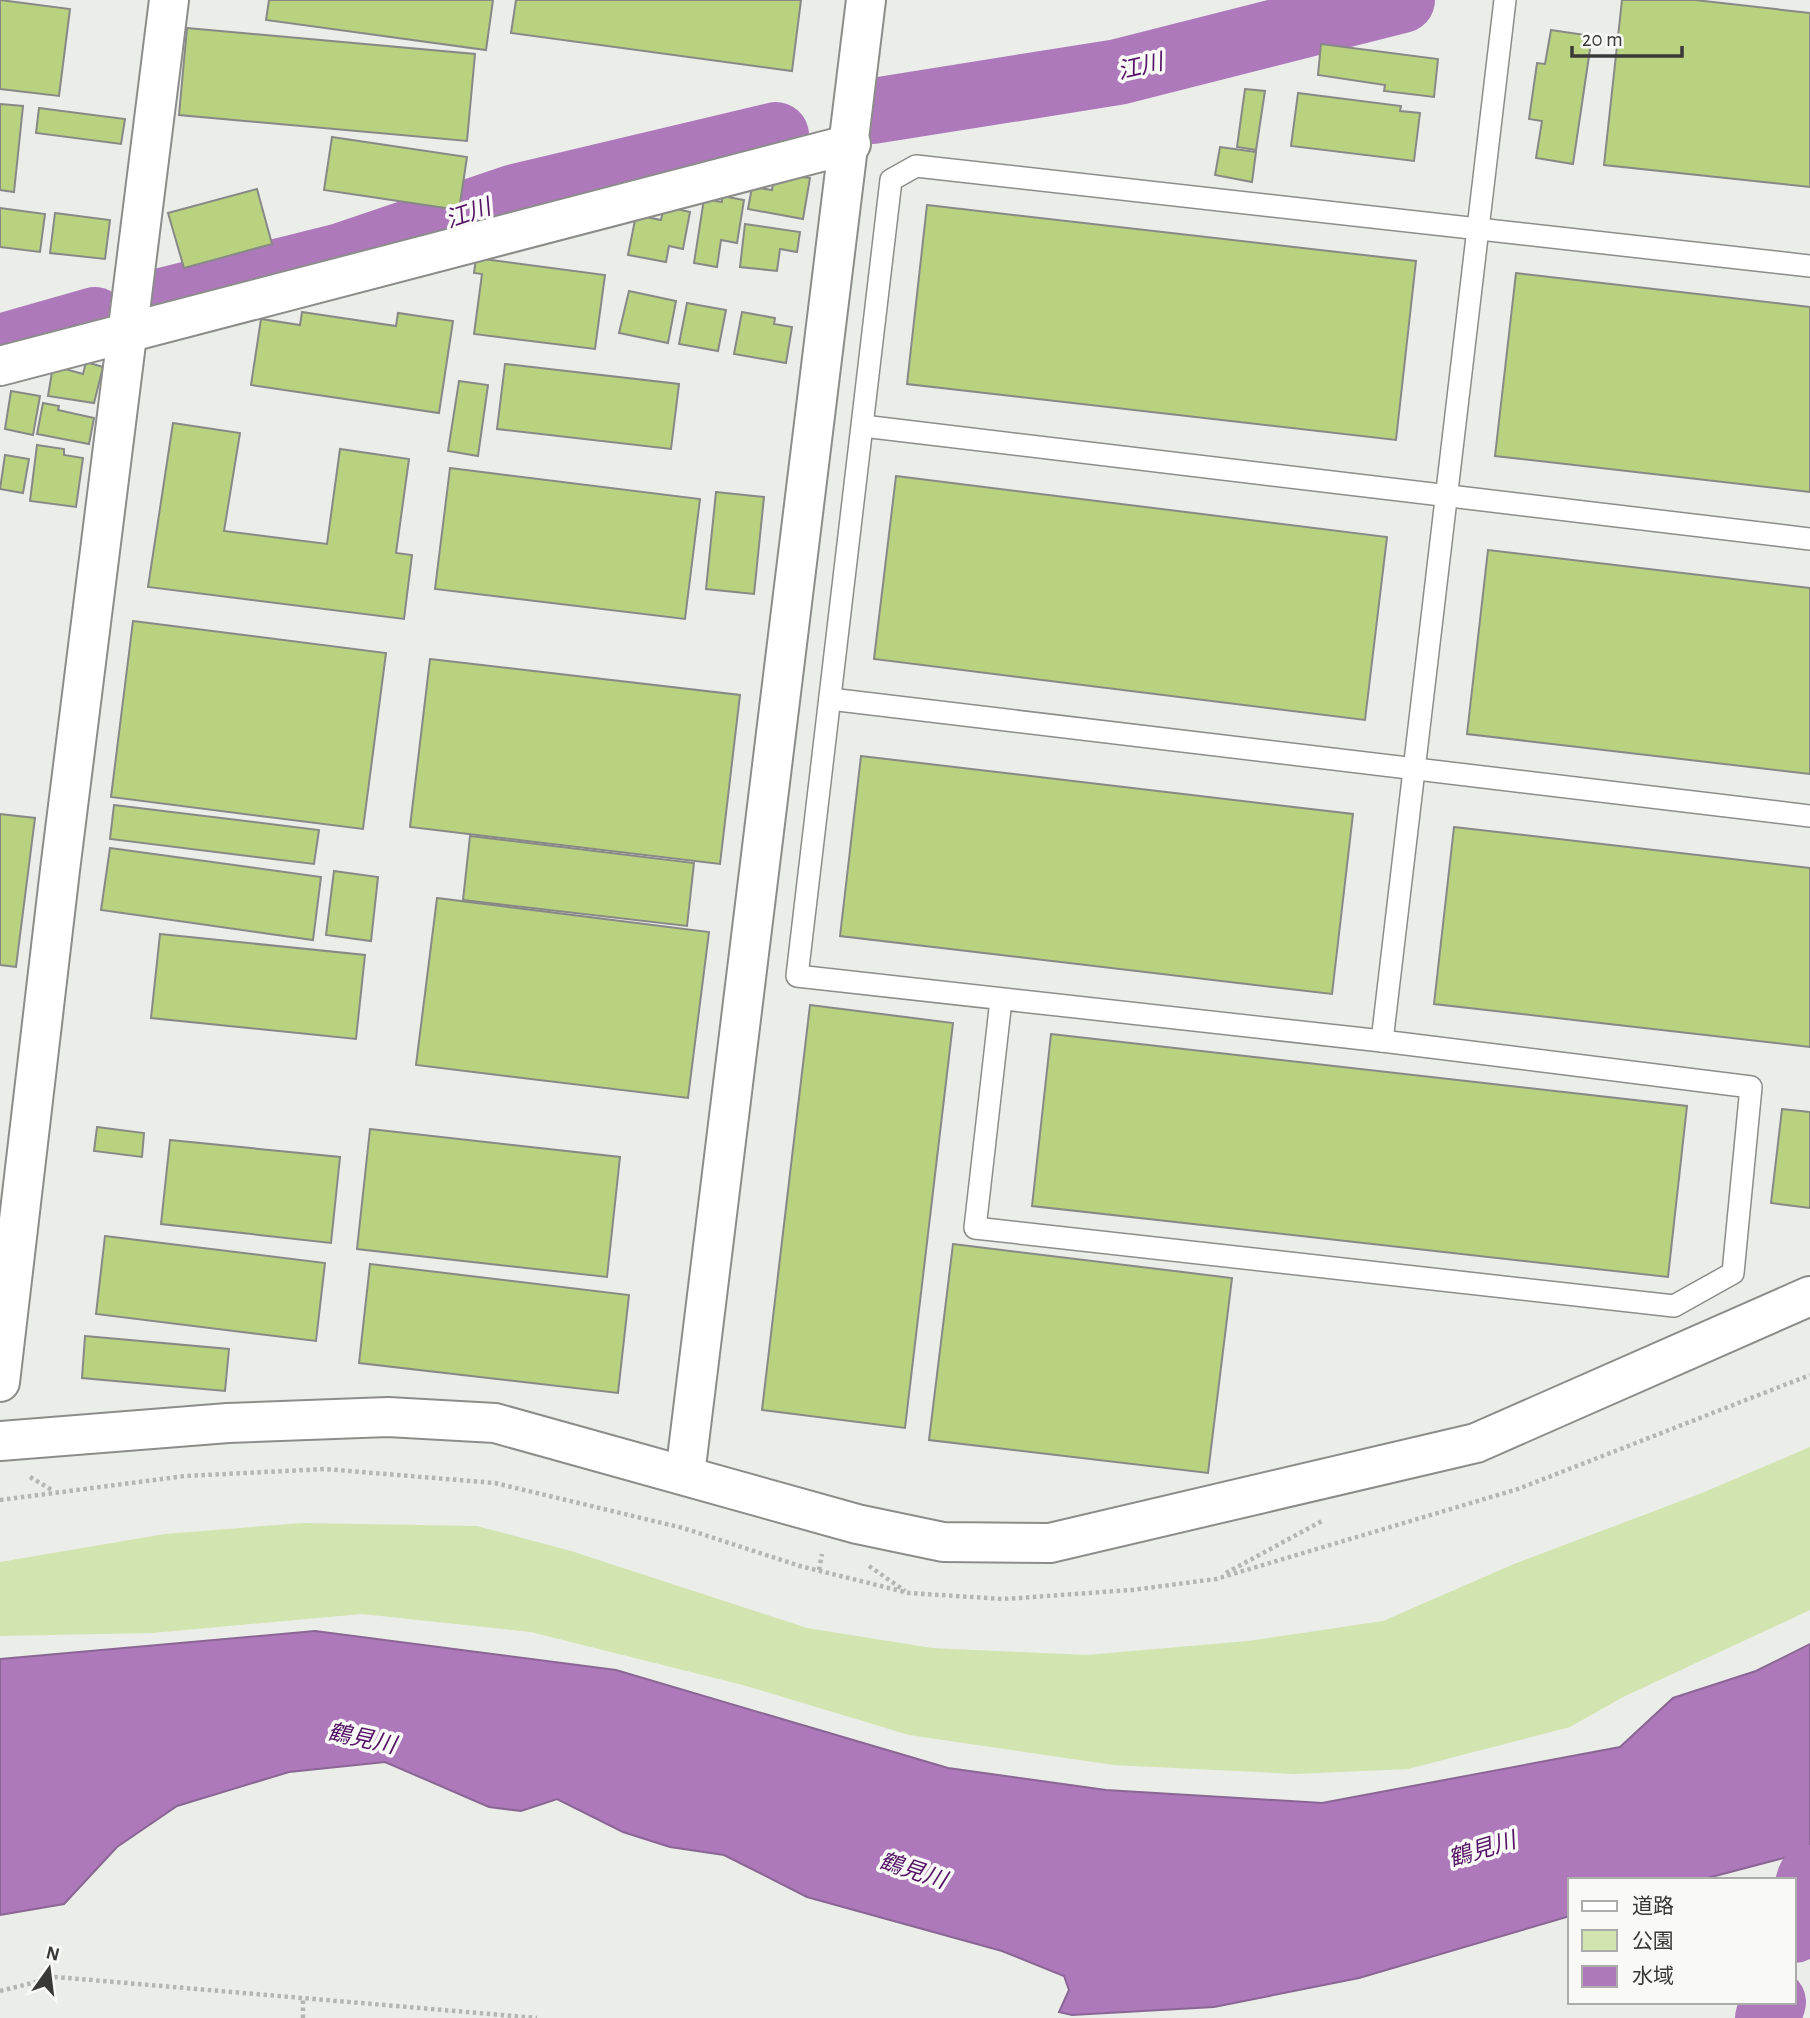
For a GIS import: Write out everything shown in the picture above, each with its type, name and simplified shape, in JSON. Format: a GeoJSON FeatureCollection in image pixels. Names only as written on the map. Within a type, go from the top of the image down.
{"type":"FeatureCollection","features":[{"type":"Feature","properties":{"kind":"street"},"geometry":{"type":"LineString","coordinates":[[0,1382],[126,332],[169,0]]}},
{"type":"Feature","properties":{"kind":"street"},"geometry":{"type":"LineString","coordinates":[[685,1475],[851,144],[866,0]]}},
{"type":"Feature","properties":{"kind":"street"},"geometry":{"type":"LineString","coordinates":[[0,366],[851,144]]}},
{"type":"Feature","properties":{"kind":"street"},"geometry":{"type":"LineString","coordinates":[[0,1441],[228,1423],[439,1418],[495,1423],[858,1524],[943,1542],[1050,1543],[1337,1478],[1476,1443],[1810,1296]]}},
{"type":"Feature","properties":{"kind":"lane"},"geometry":{"type":"LineString","coordinates":[[1382,1041],[1505,0]]}},
{"type":"Feature","properties":{"kind":"lane"},"geometry":{"type":"LineString","coordinates":[[1001,1000],[975,1228],[1674,1306],[1733,1273],[1751,1087],[1382,1041],[797,976],[891,180],[916,166],[1810,266]]}},
{"type":"Feature","properties":{"kind":"lane"},"geometry":{"type":"LineString","coordinates":[[863,426],[1810,539]]}},
{"type":"Feature","properties":{"kind":"lane"},"geometry":{"type":"LineString","coordinates":[[830,699],[1810,816]]}},
{"type":"Feature","properties":{"kind":"path"},"geometry":{"type":"LineString","coordinates":[[1216,1579],[1324,1520]]}},
{"type":"Feature","properties":{"kind":"path"},"geometry":{"type":"LineString","coordinates":[[0,1991],[56,1978],[337,1999],[537,2018]]}},
{"type":"Feature","properties":{"kind":"path"},"geometry":{"type":"LineString","coordinates":[[303,1998],[303,2018]]}},
{"type":"Feature","properties":{"kind":"green space"},"geometry":{"type":"Polygon","coordinates":[[[1810,1447],[1810,1610],[1623,1697],[1570,1727],[1408,1769],[1295,1774],[1114,1765],[909,1735],[743,1685],[531,1632],[362,1614],[152,1633],[0,1636],[0,1562],[165,1534],[302,1523],[477,1526],[571,1551],[807,1628],[932,1648],[1086,1655],[1248,1641],[1383,1621],[1514,1564],[1702,1493],[1810,1447]]]}},
{"type":"Feature","properties":{"kind":"water","name":"鶴見川"},"geometry":{"type":"Polygon","coordinates":[[[315,1631],[616,1670],[948,1768],[1106,1790],[1322,1803],[1620,1747],[1673,1698],[1756,1671],[1810,1644],[1810,1851],[1708,1878],[1568,1878],[1568,1917],[1359,1978],[1214,2007],[1072,2015],[1059,2012],[1069,1990],[1064,1976],[1002,1951],[807,1897],[724,1855],[670,1847],[623,1832],[557,1799],[521,1811],[489,1807],[385,1762],[289,1772],[177,1806],[117,1847],[64,1904],[0,1915],[0,1659],[315,1631]]]}},
{"type":"Feature","properties":{"kind":"building"},"geometry":{"type":"Polygon","coordinates":[[[0,0],[70,9],[59,96],[0,89],[0,0]]]}},
{"type":"Feature","properties":{"kind":"building"},"geometry":{"type":"Polygon","coordinates":[[[269,0],[493,0],[486,50],[266,20],[269,0]]]}},
{"type":"Feature","properties":{"kind":"building"},"geometry":{"type":"Polygon","coordinates":[[[516,0],[801,0],[792,71],[511,33],[516,0]]]}},
{"type":"Feature","properties":{"kind":"building"},"geometry":{"type":"Polygon","coordinates":[[[1622,0],[1695,0],[1810,13],[1810,187],[1604,165],[1622,0]]]}},
{"type":"Feature","properties":{"kind":"building"},"geometry":{"type":"Polygon","coordinates":[[[187,28],[475,54],[467,141],[179,115],[187,28]]]}},
{"type":"Feature","properties":{"kind":"building"},"geometry":{"type":"Polygon","coordinates":[[[1551,30],[1592,36],[1573,164],[1536,158],[1542,121],[1529,119],[1537,63],[1545,64],[1551,30]]]}},
{"type":"Feature","properties":{"kind":"building"},"geometry":{"type":"Polygon","coordinates":[[[1321,44],[1438,59],[1434,97],[1384,91],[1385,85],[1318,75],[1321,44]]]}},
{"type":"Feature","properties":{"kind":"building"},"geometry":{"type":"Polygon","coordinates":[[[1245,89],[1265,91],[1256,150],[1237,147],[1245,89]]]}},
{"type":"Feature","properties":{"kind":"building"},"geometry":{"type":"Polygon","coordinates":[[[1298,93],[1401,106],[1400,111],[1420,113],[1414,161],[1291,146],[1298,93]]]}},
{"type":"Feature","properties":{"kind":"building"},"geometry":{"type":"Polygon","coordinates":[[[0,104],[23,106],[14,192],[0,190],[0,104]]]}},
{"type":"Feature","properties":{"kind":"building"},"geometry":{"type":"Polygon","coordinates":[[[39,108],[125,119],[121,144],[36,133],[39,108]]]}},
{"type":"Feature","properties":{"kind":"building"},"geometry":{"type":"Polygon","coordinates":[[[332,137],[467,157],[459,210],[324,190],[332,137]]]}},
{"type":"Feature","properties":{"kind":"building"},"geometry":{"type":"Polygon","coordinates":[[[1220,147],[1256,152],[1252,182],[1215,175],[1220,147]]]}},
{"type":"Feature","properties":{"kind":"building"},"geometry":{"type":"Polygon","coordinates":[[[788,175],[810,178],[803,219],[748,209],[752,187],[772,190],[774,178],[788,175]]]}},
{"type":"Feature","properties":{"kind":"building"},"geometry":{"type":"Polygon","coordinates":[[[257,189],[272,244],[184,268],[168,213],[257,189]]]}},
{"type":"Feature","properties":{"kind":"building"},"geometry":{"type":"Polygon","coordinates":[[[722,196],[744,200],[737,243],[721,240],[717,267],[694,263],[704,199],[722,202],[722,196]]]}},
{"type":"Feature","properties":{"kind":"building"},"geometry":{"type":"Polygon","coordinates":[[[927,205],[1416,261],[1396,440],[907,384],[927,205]]]}},
{"type":"Feature","properties":{"kind":"building"},"geometry":{"type":"Polygon","coordinates":[[[664,206],[690,212],[683,249],[669,246],[666,262],[628,255],[636,215],[661,220],[664,206]]]}},
{"type":"Feature","properties":{"kind":"building"},"geometry":{"type":"Polygon","coordinates":[[[0,208],[45,214],[40,252],[0,247],[0,208]]]}},
{"type":"Feature","properties":{"kind":"building"},"geometry":{"type":"Polygon","coordinates":[[[55,213],[110,220],[105,259],[50,253],[55,213]]]}},
{"type":"Feature","properties":{"kind":"building"},"geometry":{"type":"Polygon","coordinates":[[[745,224],[800,232],[797,252],[780,249],[777,271],[740,267],[745,224]]]}},
{"type":"Feature","properties":{"kind":"building"},"geometry":{"type":"Polygon","coordinates":[[[476,258],[605,275],[595,349],[474,334],[482,274],[474,273],[476,258]]]}},
{"type":"Feature","properties":{"kind":"building"},"geometry":{"type":"Polygon","coordinates":[[[1516,273],[1810,307],[1810,492],[1495,456],[1516,273]]]}},
{"type":"Feature","properties":{"kind":"building"},"geometry":{"type":"Polygon","coordinates":[[[629,291],[676,301],[668,343],[619,333],[629,291]]]}},
{"type":"Feature","properties":{"kind":"building"},"geometry":{"type":"Polygon","coordinates":[[[687,303],[726,310],[718,351],[679,344],[687,303]]]}},
{"type":"Feature","properties":{"kind":"building"},"geometry":{"type":"Polygon","coordinates":[[[302,312],[396,326],[398,313],[453,321],[439,413],[251,385],[261,319],[300,325],[302,312]]]}},
{"type":"Feature","properties":{"kind":"building"},"geometry":{"type":"Polygon","coordinates":[[[742,312],[775,318],[774,324],[792,327],[786,363],[734,354],[742,312]]]}},
{"type":"Feature","properties":{"kind":"building"},"geometry":{"type":"Polygon","coordinates":[[[86,362],[103,367],[94,403],[48,396],[52,372],[65,369],[83,374],[86,362]]]}},
{"type":"Feature","properties":{"kind":"building"},"geometry":{"type":"Polygon","coordinates":[[[505,364],[679,384],[671,449],[497,429],[505,364]]]}},
{"type":"Feature","properties":{"kind":"building"},"geometry":{"type":"Polygon","coordinates":[[[459,381],[488,385],[478,456],[448,451],[459,381]]]}},
{"type":"Feature","properties":{"kind":"building"},"geometry":{"type":"Polygon","coordinates":[[[11,391],[40,396],[33,435],[5,429],[11,391]]]}},
{"type":"Feature","properties":{"kind":"building"},"geometry":{"type":"Polygon","coordinates":[[[43,403],[59,406],[58,410],[94,418],[89,444],[37,434],[43,403]]]}},
{"type":"Feature","properties":{"kind":"building"},"geometry":{"type":"Polygon","coordinates":[[[173,423],[240,433],[224,531],[327,544],[340,449],[409,459],[396,553],[412,555],[404,619],[148,587],[173,423]]]}},
{"type":"Feature","properties":{"kind":"building"},"geometry":{"type":"Polygon","coordinates":[[[37,445],[64,449],[64,455],[83,458],[76,507],[30,501],[37,445]]]}},
{"type":"Feature","properties":{"kind":"building"},"geometry":{"type":"Polygon","coordinates":[[[5,455],[29,459],[23,493],[0,489],[5,455]]]}},
{"type":"Feature","properties":{"kind":"building"},"geometry":{"type":"Polygon","coordinates":[[[450,468],[700,499],[685,619],[435,589],[450,468]]]}},
{"type":"Feature","properties":{"kind":"building"},"geometry":{"type":"Polygon","coordinates":[[[896,476],[1387,537],[1365,720],[874,659],[896,476]]]}},
{"type":"Feature","properties":{"kind":"building"},"geometry":{"type":"Polygon","coordinates":[[[716,492],[764,497],[754,594],[706,589],[716,492]]]}},
{"type":"Feature","properties":{"kind":"building"},"geometry":{"type":"Polygon","coordinates":[[[1488,550],[1810,588],[1810,774],[1467,734],[1488,550]]]}},
{"type":"Feature","properties":{"kind":"building"},"geometry":{"type":"Polygon","coordinates":[[[133,621],[386,653],[363,829],[111,797],[133,621]]]}},
{"type":"Feature","properties":{"kind":"building"},"geometry":{"type":"Polygon","coordinates":[[[430,659],[740,695],[720,864],[410,827],[430,659]]]}},
{"type":"Feature","properties":{"kind":"building"},"geometry":{"type":"Polygon","coordinates":[[[861,756],[1353,814],[1332,994],[840,936],[861,756]]]}},
{"type":"Feature","properties":{"kind":"building"},"geometry":{"type":"Polygon","coordinates":[[[114,805],[319,830],[314,864],[110,839],[114,805]]]}},
{"type":"Feature","properties":{"kind":"building"},"geometry":{"type":"Polygon","coordinates":[[[0,814],[35,818],[16,967],[0,965],[0,814]]]}},
{"type":"Feature","properties":{"kind":"building"},"geometry":{"type":"Polygon","coordinates":[[[1454,827],[1810,868],[1810,1047],[1434,1004],[1454,827]]]}},
{"type":"Feature","properties":{"kind":"building"},"geometry":{"type":"Polygon","coordinates":[[[470,836],[694,863],[687,926],[463,900],[470,836]]]}},
{"type":"Feature","properties":{"kind":"building"},"geometry":{"type":"Polygon","coordinates":[[[110,848],[321,877],[313,940],[101,910],[110,848]]]}},
{"type":"Feature","properties":{"kind":"building"},"geometry":{"type":"Polygon","coordinates":[[[334,871],[378,877],[371,941],[326,935],[334,871]]]}},
{"type":"Feature","properties":{"kind":"building"},"geometry":{"type":"Polygon","coordinates":[[[437,898],[709,932],[688,1098],[416,1065],[437,898]]]}},
{"type":"Feature","properties":{"kind":"building"},"geometry":{"type":"Polygon","coordinates":[[[160,934],[365,955],[356,1039],[151,1018],[160,934]]]}},
{"type":"Feature","properties":{"kind":"building"},"geometry":{"type":"Polygon","coordinates":[[[810,1005],[953,1023],[905,1428],[762,1410],[810,1005]]]}},
{"type":"Feature","properties":{"kind":"building"},"geometry":{"type":"Polygon","coordinates":[[[1051,1034],[1687,1106],[1668,1277],[1032,1206],[1051,1034]]]}},
{"type":"Feature","properties":{"kind":"building"},"geometry":{"type":"Polygon","coordinates":[[[1782,1109],[1810,1112],[1810,1208],[1771,1203],[1782,1109]]]}},
{"type":"Feature","properties":{"kind":"building"},"geometry":{"type":"Polygon","coordinates":[[[97,1127],[144,1133],[142,1157],[94,1151],[97,1127]]]}},
{"type":"Feature","properties":{"kind":"building"},"geometry":{"type":"Polygon","coordinates":[[[370,1129],[620,1157],[607,1277],[357,1249],[370,1129]]]}},
{"type":"Feature","properties":{"kind":"building"},"geometry":{"type":"Polygon","coordinates":[[[170,1140],[340,1157],[331,1243],[161,1224],[170,1140]]]}},
{"type":"Feature","properties":{"kind":"building"},"geometry":{"type":"Polygon","coordinates":[[[105,1236],[325,1263],[316,1341],[96,1314],[105,1236]]]}},
{"type":"Feature","properties":{"kind":"building"},"geometry":{"type":"Polygon","coordinates":[[[953,1244],[1232,1278],[1208,1473],[929,1440],[953,1244]]]}},
{"type":"Feature","properties":{"kind":"building"},"geometry":{"type":"Polygon","coordinates":[[[370,1264],[629,1295],[618,1393],[359,1363],[370,1264]]]}},
{"type":"Feature","properties":{"kind":"building"},"geometry":{"type":"Polygon","coordinates":[[[85,1336],[229,1349],[225,1391],[82,1378],[85,1336]]]}},
{"type":"Feature","properties":{"kind":"waterway","name":"江川"},"geometry":{"type":"LineString","coordinates":[[873,111],[1118,72],[1402,0]]}},
{"type":"Feature","properties":{"kind":"waterway","name":"江川"},"geometry":{"type":"LineString","coordinates":[[162,301],[341,256],[515,197],[776,135]]}},
{"type":"Feature","properties":{"kind":"waterway","name":"江川"},"geometry":{"type":"LineString","coordinates":[[0,347],[95,320]]}},
{"type":"Feature","properties":{"kind":"waterway"},"geometry":{"type":"LineString","coordinates":[[1796,1924],[1810,1878]]}},
{"type":"Feature","properties":{"kind":"waterway"},"geometry":{"type":"LineString","coordinates":[[1768,2018],[1772,2004]]}}]}
